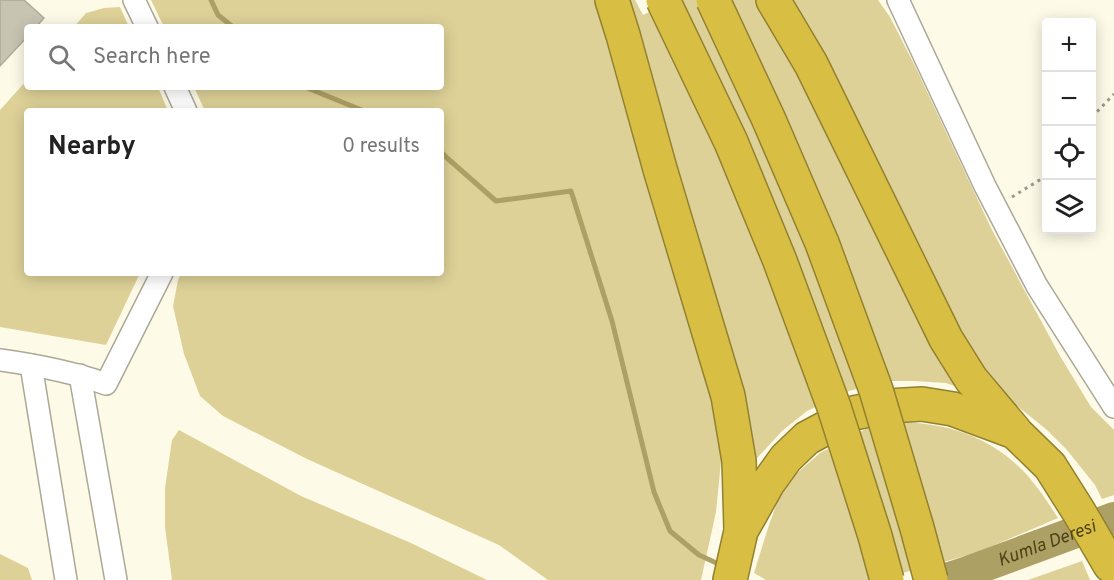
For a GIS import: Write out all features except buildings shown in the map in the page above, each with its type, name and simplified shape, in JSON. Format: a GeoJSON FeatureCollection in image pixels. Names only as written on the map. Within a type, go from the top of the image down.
{"type":"FeatureCollection","features":[{"type":"Feature","properties":{"kind":"highway"},"geometry":{"type":"LineString","coordinates":[[612,0],[663,181],[728,396],[739,461],[741,531],[730,580]]}},
{"type":"Feature","properties":{"kind":"highway"},"geometry":{"type":"LineString","coordinates":[[663,0],[731,142],[780,261],[834,406],[887,580]]}},
{"type":"Feature","properties":{"kind":"highway"},"geometry":{"type":"LineString","coordinates":[[713,0],[769,120],[822,243],[876,390],[930,580]]}},
{"type":"Feature","properties":{"kind":"highway"},"geometry":{"type":"LineString","coordinates":[[773,0],[811,64],[946,339],[971,379],[1015,432],[1050,466],[1079,512],[1111,571]]}},
{"type":"Feature","properties":{"kind":"highway"},"geometry":{"type":"LineString","coordinates":[[741,531],[768,483],[786,458],[807,438],[854,413],[888,406],[922,404],[953,409],[1015,432]]}},
{"type":"Feature","properties":{"kind":"street"},"geometry":{"type":"LineString","coordinates":[[134,0],[146,24]]}},
{"type":"Feature","properties":{"kind":"street"},"geometry":{"type":"LineString","coordinates":[[898,0],[996,207],[1037,286],[1114,407]]}},
{"type":"Feature","properties":{"kind":"street"},"geometry":{"type":"LineString","coordinates":[[176,90],[185,108]]}},
{"type":"Feature","properties":{"kind":"street"},"geometry":{"type":"LineString","coordinates":[[0,360],[81,375],[106,384],[160,276]]}},
{"type":"Feature","properties":{"kind":"street"},"geometry":{"type":"LineString","coordinates":[[31,365],[66,580]]}},
{"type":"Feature","properties":{"kind":"street"},"geometry":{"type":"LineString","coordinates":[[81,375],[117,580]]}},
{"type":"Feature","properties":{"kind":"path"},"geometry":{"type":"LineString","coordinates":[[1096,113],[1114,94]]}},
{"type":"Feature","properties":{"kind":"path"},"geometry":{"type":"LineString","coordinates":[[996,207],[1042,179]]}},
{"type":"Feature","properties":{"kind":"shaded area"},"geometry":{"type":"Polygon","coordinates":[[[151,0],[594,0],[712,387],[726,461],[721,462],[716,512],[701,580],[548,580],[499,545],[307,459],[223,416],[200,396],[184,354],[173,306],[180,276],[444,276],[444,108],[204,108],[195,90],[444,90],[444,24],[163,24],[151,0]]]}},
{"type":"Feature","properties":{"kind":"shaded area"},"geometry":{"type":"Polygon","coordinates":[[[623,0],[635,0],[643,15],[674,0],[759,0],[971,392],[946,383],[914,381],[886,381],[849,391],[807,411],[782,431],[747,469],[750,426],[678,191],[623,0]]]}},
{"type":"Feature","properties":{"kind":"shaded area"},"geometry":{"type":"Polygon","coordinates":[[[788,0],[878,0],[890,17],[991,228],[1060,356],[1091,407],[1114,430],[1114,495],[1102,499],[1095,485],[1067,450],[1047,430],[1001,393],[961,342],[788,0]]]}},
{"type":"Feature","properties":{"kind":"shaded area"},"geometry":{"type":"Polygon","coordinates":[[[120,7],[128,24],[77,24],[86,13],[120,7]]]}},
{"type":"Feature","properties":{"kind":"shaded area"},"geometry":{"type":"Polygon","coordinates":[[[24,83],[24,90],[159,90],[167,108],[24,108],[24,276],[139,276],[106,345],[0,327],[0,110],[24,83]]]}},
{"type":"Feature","properties":{"kind":"shaded area"},"geometry":{"type":"Polygon","coordinates":[[[903,422],[956,430],[987,443],[1015,463],[1028,476],[1058,518],[976,553],[877,580],[766,580],[754,573],[778,500],[796,474],[820,453],[866,429],[903,422]]]}},
{"type":"Feature","properties":{"kind":"shaded area"},"geometry":{"type":"Polygon","coordinates":[[[179,430],[301,496],[411,543],[487,580],[172,580],[165,527],[165,488],[172,440],[179,430]]]}},
{"type":"Feature","properties":{"kind":"shaded area"},"geometry":{"type":"Polygon","coordinates":[[[0,554],[28,568],[32,580],[0,580],[0,554]]]}},
{"type":"Feature","properties":{"kind":"shaded area"},"geometry":{"type":"Polygon","coordinates":[[[1082,561],[1090,580],[1028,580],[1082,561]]]}},
{"type":"Feature","properties":{"kind":"waterway"},"geometry":{"type":"LineString","coordinates":[[211,0],[218,15],[229,24]]}},
{"type":"Feature","properties":{"kind":"waterway"},"geometry":{"type":"LineString","coordinates":[[312,90],[357,108]]}},
{"type":"Feature","properties":{"kind":"waterway"},"geometry":{"type":"LineString","coordinates":[[444,155],[496,201],[571,191],[612,321],[654,492],[670,531],[699,555],[723,566]]}},
{"type":"Feature","properties":{"kind":"waterway","name":"Kumla Deresi"},"geometry":{"type":"LineString","coordinates":[[943,580],[1114,518]]}}]}
